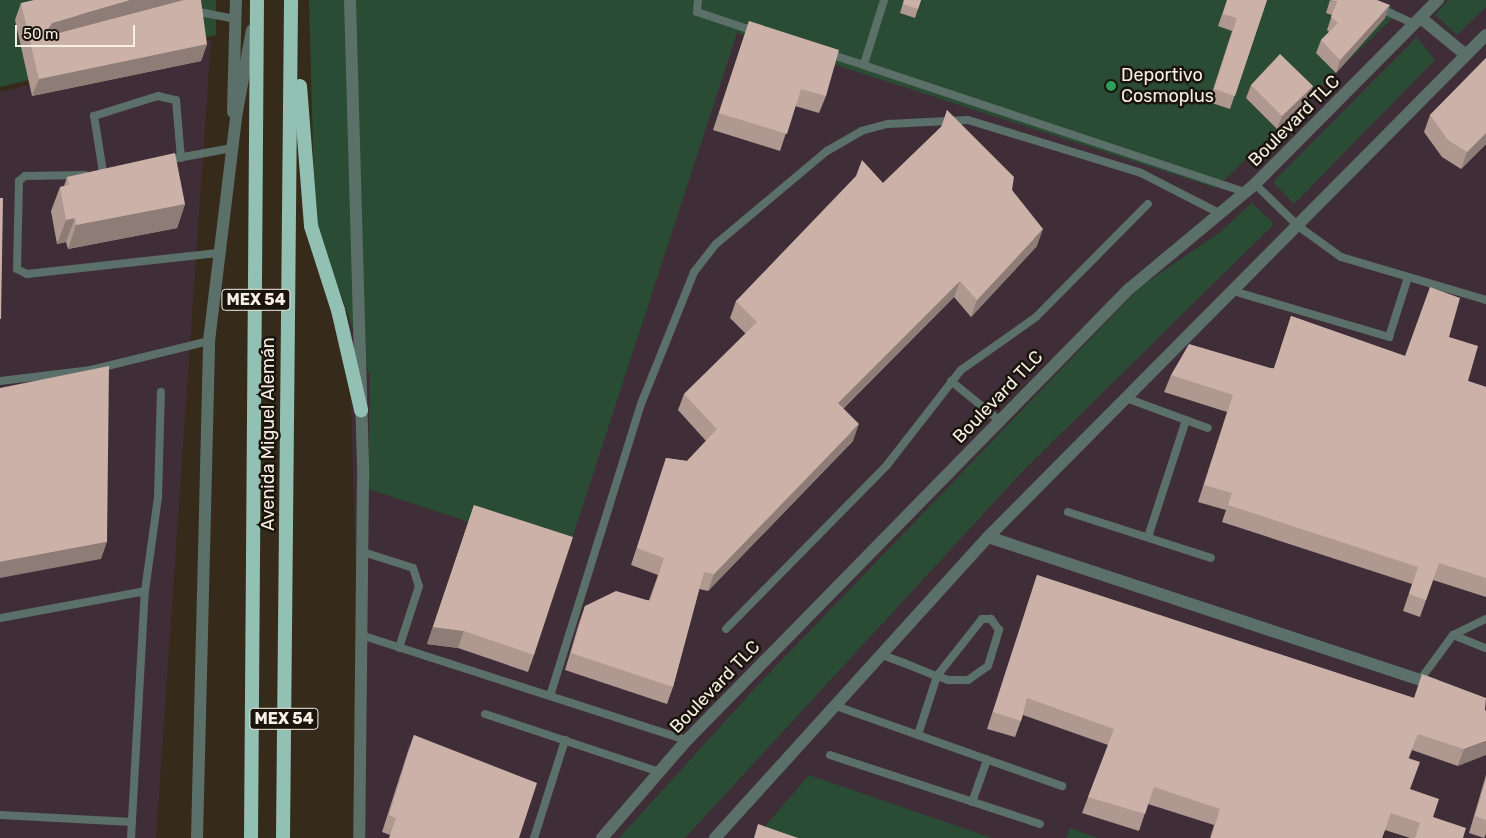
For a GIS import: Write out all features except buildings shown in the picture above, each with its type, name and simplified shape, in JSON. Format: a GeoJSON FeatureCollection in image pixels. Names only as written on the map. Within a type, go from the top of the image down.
{"type":"FeatureCollection","features":[{"type":"Feature","properties":{"kind":"highway","name":"Avenida Miguel Alemán"},"geometry":{"type":"LineString","coordinates":[[251,838],[257,0]]}},
{"type":"Feature","properties":{"kind":"highway","name":"Avenida Miguel Alemán"},"geometry":{"type":"LineString","coordinates":[[283,838],[292,0]]}},
{"type":"Feature","properties":{"kind":"highway"},"geometry":{"type":"LineString","coordinates":[[292,0],[310,226],[338,310],[361,410]]}},
{"type":"Feature","properties":{"kind":"street"},"geometry":{"type":"LineString","coordinates":[[232,148],[236,0]]}},
{"type":"Feature","properties":{"kind":"street"},"geometry":{"type":"LineString","coordinates":[[197,838],[209,341],[232,148],[257,0]]}},
{"type":"Feature","properties":{"kind":"street"},"geometry":{"type":"LineString","coordinates":[[350,0],[363,552],[360,636],[359,838]]}},
{"type":"Feature","properties":{"kind":"street","name":"Boulevard TLC"},"geometry":{"type":"LineString","coordinates":[[602,838],[687,740],[1129,289],[1250,188],[1438,0]]}},
{"type":"Feature","properties":{"kind":"street"},"geometry":{"type":"LineString","coordinates":[[1418,21],[1466,55]]}},
{"type":"Feature","properties":{"kind":"street"},"geometry":{"type":"LineString","coordinates":[[715,838],[988,537],[1486,36]]}},
{"type":"Feature","properties":{"kind":"street"},"geometry":{"type":"LineString","coordinates":[[988,537],[1448,690]]}},
{"type":"Feature","properties":{"kind":"lane"},"geometry":{"type":"LineString","coordinates":[[698,0],[697,12],[762,33]]}},
{"type":"Feature","properties":{"kind":"lane"},"geometry":{"type":"LineString","coordinates":[[864,64],[884,0]]}},
{"type":"Feature","properties":{"kind":"lane"},"geometry":{"type":"LineString","coordinates":[[1365,3],[1418,21]]}},
{"type":"Feature","properties":{"kind":"lane"},"geometry":{"type":"LineString","coordinates":[[186,9],[236,19]]}},
{"type":"Feature","properties":{"kind":"lane"},"geometry":{"type":"LineString","coordinates":[[817,50],[1250,188],[1341,257],[1486,300]]}},
{"type":"Feature","properties":{"kind":"lane"},"geometry":{"type":"LineString","coordinates":[[103,172],[94,116],[158,96],[176,100],[181,158]]}},
{"type":"Feature","properties":{"kind":"lane"},"geometry":{"type":"LineString","coordinates":[[550,696],[641,404],[694,272],[716,244],[827,151],[861,131],[888,124],[968,120],[1141,173],[1219,213]]}},
{"type":"Feature","properties":{"kind":"lane"},"geometry":{"type":"LineString","coordinates":[[152,163],[232,148]]}},
{"type":"Feature","properties":{"kind":"lane"},"geometry":{"type":"LineString","coordinates":[[113,170],[25,176],[19,181],[17,269],[27,274],[218,253]]}},
{"type":"Feature","properties":{"kind":"lane"},"geometry":{"type":"LineString","coordinates":[[726,629],[888,465],[951,381],[1036,317],[1148,204]]}},
{"type":"Feature","properties":{"kind":"lane"},"geometry":{"type":"LineString","coordinates":[[1233,291],[1389,337],[1408,278]]}},
{"type":"Feature","properties":{"kind":"lane"},"geometry":{"type":"LineString","coordinates":[[0,381],[91,370],[209,341]]}},
{"type":"Feature","properties":{"kind":"lane"},"geometry":{"type":"LineString","coordinates":[[951,381],[1000,421]]}},
{"type":"Feature","properties":{"kind":"lane"},"geometry":{"type":"LineString","coordinates":[[131,838],[145,591],[158,497],[161,392]]}},
{"type":"Feature","properties":{"kind":"lane"},"geometry":{"type":"LineString","coordinates":[[1126,398],[1208,428]]}},
{"type":"Feature","properties":{"kind":"lane"},"geometry":{"type":"LineString","coordinates":[[1148,537],[1186,420]]}},
{"type":"Feature","properties":{"kind":"lane"},"geometry":{"type":"LineString","coordinates":[[1068,512],[1210,558]]}},
{"type":"Feature","properties":{"kind":"lane"},"geometry":{"type":"LineString","coordinates":[[363,552],[413,568],[420,586],[400,648]]}},
{"type":"Feature","properties":{"kind":"lane"},"geometry":{"type":"LineString","coordinates":[[0,618],[145,591]]}},
{"type":"Feature","properties":{"kind":"lane"},"geometry":{"type":"LineString","coordinates":[[882,655],[937,676],[960,680],[980,675],[996,647],[996,622],[986,618],[978,623],[937,676],[918,736]]}},
{"type":"Feature","properties":{"kind":"lane"},"geometry":{"type":"LineString","coordinates":[[1420,680],[1454,635],[1486,619]]}},
{"type":"Feature","properties":{"kind":"lane"},"geometry":{"type":"LineString","coordinates":[[1454,635],[1486,648]]}},
{"type":"Feature","properties":{"kind":"lane"},"geometry":{"type":"LineString","coordinates":[[360,636],[687,740]]}},
{"type":"Feature","properties":{"kind":"lane"},"geometry":{"type":"LineString","coordinates":[[836,706],[1062,786]]}},
{"type":"Feature","properties":{"kind":"lane"},"geometry":{"type":"LineString","coordinates":[[485,714],[659,772]]}},
{"type":"Feature","properties":{"kind":"lane"},"geometry":{"type":"LineString","coordinates":[[534,838],[565,740]]}},
{"type":"Feature","properties":{"kind":"lane"},"geometry":{"type":"LineString","coordinates":[[830,755],[1040,824]]}},
{"type":"Feature","properties":{"kind":"lane"},"geometry":{"type":"LineString","coordinates":[[972,802],[987,760]]}},
{"type":"Feature","properties":{"kind":"lane"},"geometry":{"type":"LineString","coordinates":[[0,815],[132,822]]}},
{"type":"Feature","properties":{"kind":"shaded area"},"geometry":{"type":"Polygon","coordinates":[[[340,0],[1486,0],[1486,838],[363,838],[340,0]]]}},
{"type":"Feature","properties":{"kind":"shaded area"},"geometry":{"type":"Polygon","coordinates":[[[211,40],[156,838],[0,838],[0,92],[211,40]]]}},
{"type":"Feature","properties":{"kind":"green space"},"geometry":{"type":"Polygon","coordinates":[[[0,0],[216,0],[216,35],[0,87],[0,0]]]}},
{"type":"Feature","properties":{"kind":"green space"},"geometry":{"type":"Polygon","coordinates":[[[309,0],[1372,0],[1391,6],[1397,14],[1216,188],[737,33],[567,554],[368,489],[370,376],[315,223],[309,0]]]}},
{"type":"Feature","properties":{"kind":"green space"},"geometry":{"type":"Polygon","coordinates":[[[1448,0],[1486,0],[1486,7],[1457,35],[1435,15],[1448,0]]]}},
{"type":"Feature","properties":{"kind":"green space"},"geometry":{"type":"Polygon","coordinates":[[[1417,37],[1435,60],[1294,204],[1273,182],[1417,37]]]}},
{"type":"Feature","properties":{"kind":"green space"},"geometry":{"type":"Polygon","coordinates":[[[1252,203],[1274,224],[1022,472],[685,838],[619,838],[758,685],[1141,286],[1219,233],[1252,203]]]}},
{"type":"Feature","properties":{"kind":"green space"},"geometry":{"type":"Polygon","coordinates":[[[809,775],[992,838],[755,838],[809,775]]]}},
{"type":"Feature","properties":{"kind":"green space"},"geometry":{"type":"Polygon","coordinates":[[[1070,828],[1098,838],[1066,838],[1070,828]]]}},
{"type":"Feature","properties":{"kind":"place","name":"Deportivo Cosmoplus"},"geometry":{"type":"Point","coordinates":[1111,86]}}]}
